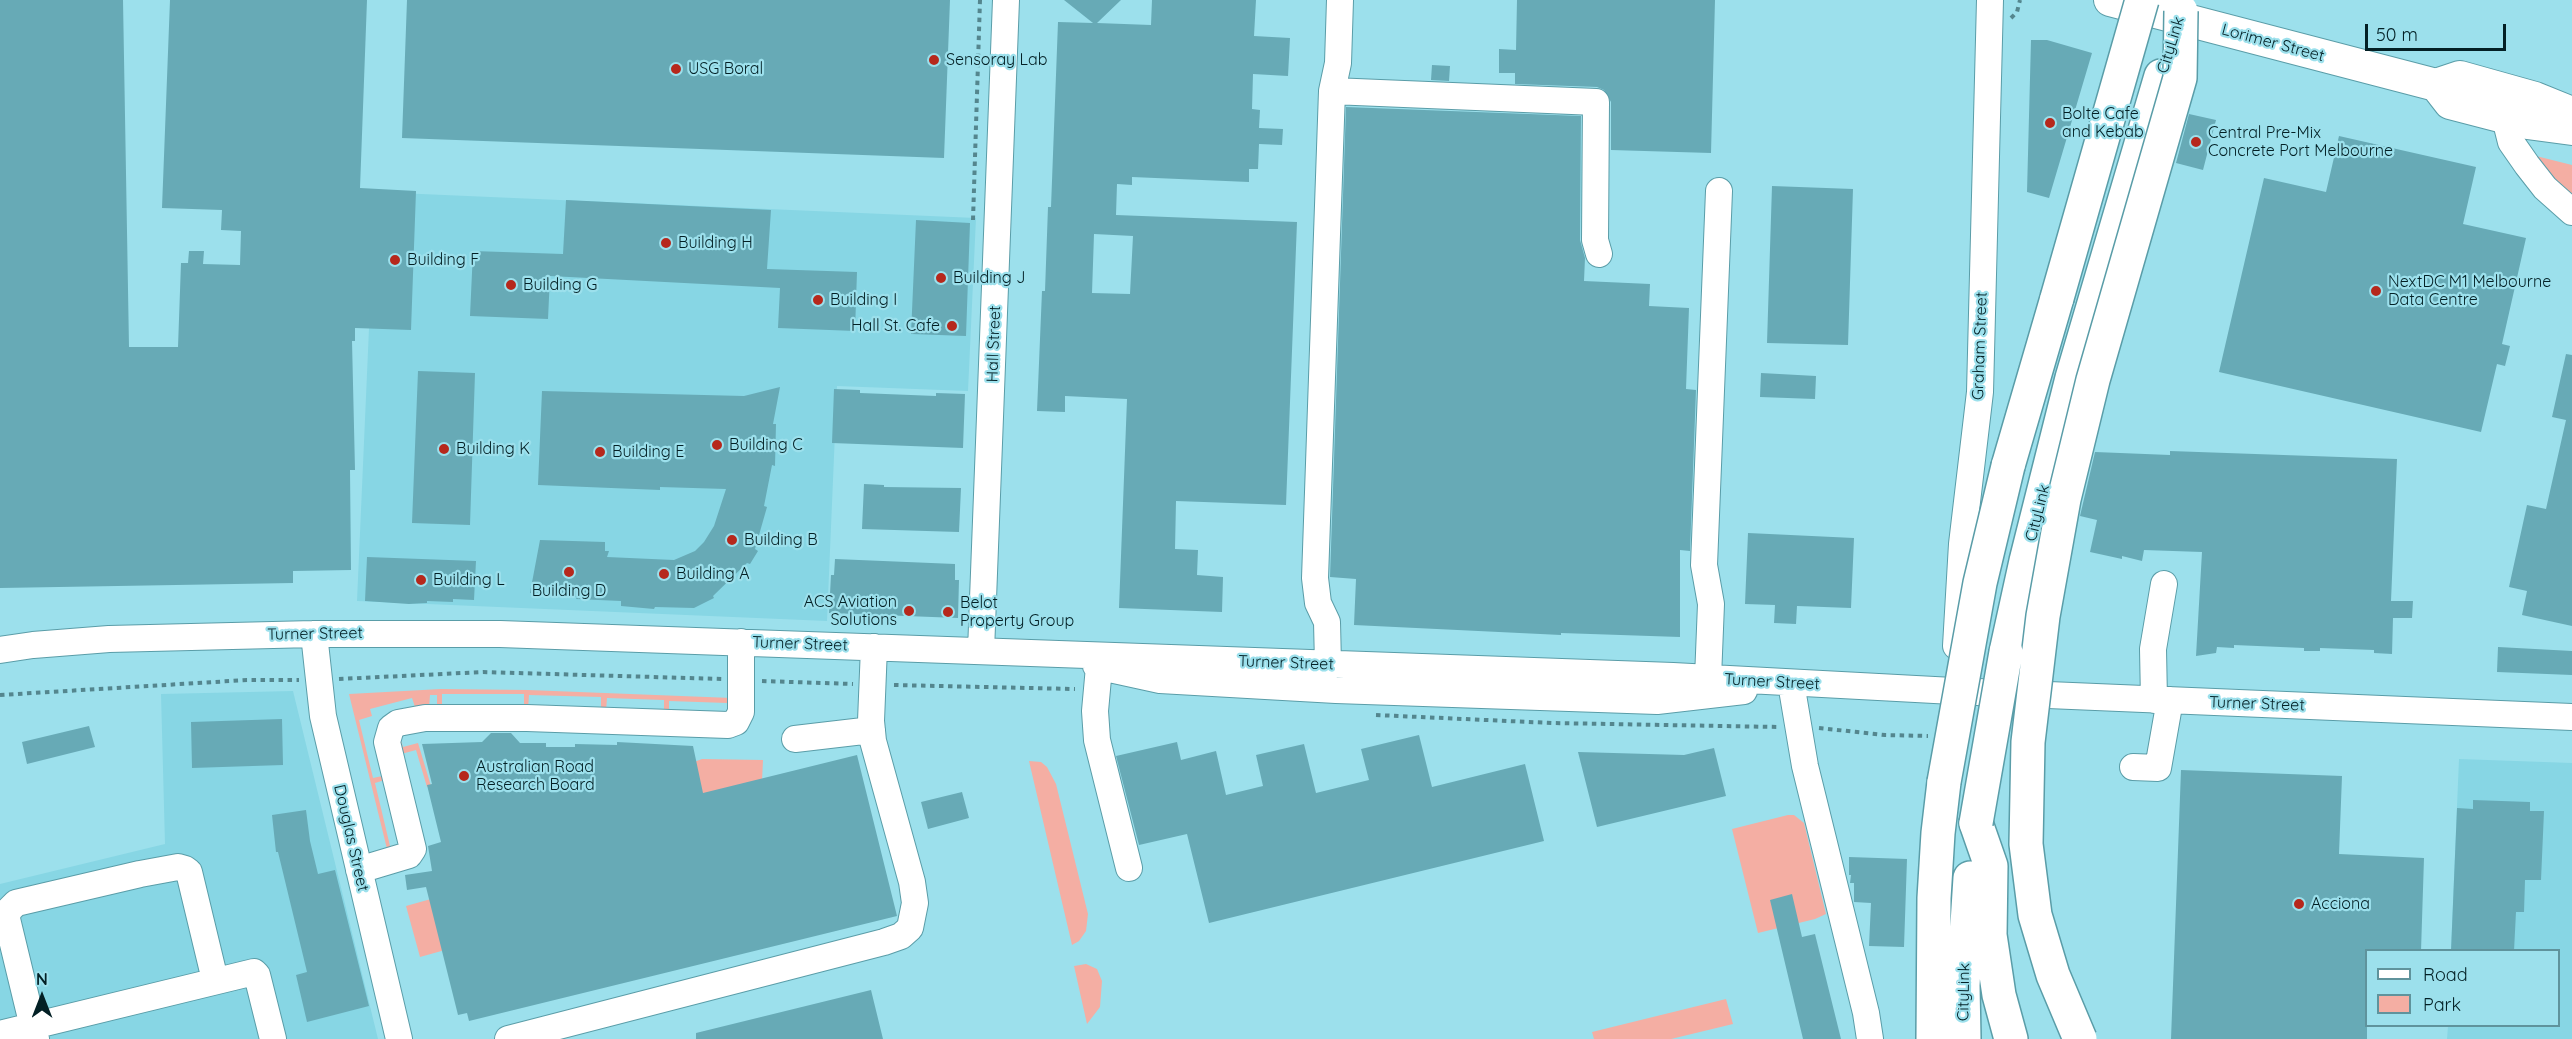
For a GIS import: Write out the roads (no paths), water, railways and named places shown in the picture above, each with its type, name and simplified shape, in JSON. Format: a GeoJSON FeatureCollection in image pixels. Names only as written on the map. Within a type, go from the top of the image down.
{"type":"FeatureCollection","features":[{"type":"Feature","properties":{"kind":"highway","name":"CityLink"},"geometry":{"type":"LineString","coordinates":[[1933,1039],[1933,944],[1938,833],[1954,719],[1980,583],[2008,466],[2142,0]]}},
{"type":"Feature","properties":{"kind":"highway","name":"CityLink"},"geometry":{"type":"LineString","coordinates":[[1964,1039],[1963,985],[1976,823],[2006,652],[2072,378],[2182,5]]}},
{"type":"Feature","properties":{"kind":"highway"},"geometry":{"type":"LineString","coordinates":[[2080,1039],[2053,975],[2035,915],[2025,844],[2028,742],[2043,616],[2064,499],[2093,380],[2180,78],[2182,5]]}},
{"type":"Feature","properties":{"kind":"highway"},"geometry":{"type":"LineString","coordinates":[[1976,823],[1991,866],[1992,945],[1999,995],[2011,1039]]}},
{"type":"Feature","properties":{"kind":"main road","name":"Lorimer Street"},"geometry":{"type":"LineString","coordinates":[[2110,0],[2436,85],[2460,77],[2535,98],[2572,113]]}},
{"type":"Feature","properties":{"kind":"main road","name":"Lorimer Street"},"geometry":{"type":"LineString","coordinates":[[2436,85],[2450,103],[2505,118],[2572,129]]}},
{"type":"Feature","properties":{"kind":"street","name":"Hall Street"},"geometry":{"type":"LineString","coordinates":[[981,651],[1006,0]]}},
{"type":"Feature","properties":{"kind":"street"},"geometry":{"type":"LineString","coordinates":[[1328,664],[1327,622],[1318,603],[1315,578],[1332,91],[1338,63],[1340,0]]}},
{"type":"Feature","properties":{"kind":"street","name":"Graham Street"},"geometry":{"type":"LineString","coordinates":[[1953,691],[1962,544],[1980,392],[1990,0]]}},
{"type":"Feature","properties":{"kind":"street"},"geometry":{"type":"LineString","coordinates":[[1332,91],[1596,102],[1595,240],[1599,254]]}},
{"type":"Feature","properties":{"kind":"street"},"geometry":{"type":"LineString","coordinates":[[2505,118],[2511,142],[2527,165],[2545,188],[2572,212]]}},
{"type":"Feature","properties":{"kind":"street"},"geometry":{"type":"LineString","coordinates":[[1708,678],[1710,604],[1704,565],[1719,191]]}},
{"type":"Feature","properties":{"kind":"street"},"geometry":{"type":"LineString","coordinates":[[2133,767],[2158,768],[2162,700],[2153,649],[2164,584]]}},
{"type":"Feature","properties":{"kind":"street","name":"Turner Street"},"geometry":{"type":"LineString","coordinates":[[0,650],[109,639],[314,634],[500,634],[1708,678],[1953,691],[2572,717]]}},
{"type":"Feature","properties":{"kind":"street","name":"Douglas Street"},"geometry":{"type":"LineString","coordinates":[[314,634],[323,716],[399,1039]]}},
{"type":"Feature","properties":{"kind":"street"},"geometry":{"type":"LineString","coordinates":[[358,870],[409,855],[413,849],[387,742],[391,728],[398,723],[425,718],[527,718],[728,725],[740,717],[741,642]]}},
{"type":"Feature","properties":{"kind":"street"},"geometry":{"type":"LineString","coordinates":[[508,1039],[884,942],[901,936],[910,928],[915,903],[912,882],[877,759],[872,730],[874,647]]}},
{"type":"Feature","properties":{"kind":"street"},"geometry":{"type":"LineString","coordinates":[[1052,654],[1098,679],[1160,680],[1203,684],[1632,700],[1700,698],[1791,682],[1811,794],[1866,1013],[1870,1039]]}},
{"type":"Feature","properties":{"kind":"street"},"geometry":{"type":"LineString","coordinates":[[1098,679],[1097,740],[1129,868]]}},
{"type":"Feature","properties":{"kind":"street"},"geometry":{"type":"LineString","coordinates":[[795,739],[872,730]]}},
{"type":"Feature","properties":{"kind":"street"},"geometry":{"type":"LineString","coordinates":[[34,1032],[7,919],[8,911],[16,903],[140,874],[178,867],[185,868],[189,872],[215,980]]}},
{"type":"Feature","properties":{"kind":"street"},"geometry":{"type":"LineString","coordinates":[[0,1034],[34,1032],[215,980],[254,972],[257,975],[273,1039]]}},
{"type":"Feature","properties":{"kind":"place","name":"Sensoray Lab"},"geometry":{"type":"Point","coordinates":[934,60]}},
{"type":"Feature","properties":{"kind":"place","name":"USG Boral"},"geometry":{"type":"Point","coordinates":[676,69]}},
{"type":"Feature","properties":{"kind":"place","name":"Bolte Cafe and Kebab"},"geometry":{"type":"Point","coordinates":[2050,123]}},
{"type":"Feature","properties":{"kind":"place","name":"Central Pre-Mix Concrete Port Melbourne"},"geometry":{"type":"Point","coordinates":[2196,142]}},
{"type":"Feature","properties":{"kind":"place","name":"Building H"},"geometry":{"type":"Point","coordinates":[666,243]}},
{"type":"Feature","properties":{"kind":"place","name":"Building F"},"geometry":{"type":"Point","coordinates":[395,260]}},
{"type":"Feature","properties":{"kind":"place","name":"Building J"},"geometry":{"type":"Point","coordinates":[941,278]}},
{"type":"Feature","properties":{"kind":"place","name":"Building G"},"geometry":{"type":"Point","coordinates":[511,285]}},
{"type":"Feature","properties":{"kind":"place","name":"NextDC M1 Melbourne Data Centre"},"geometry":{"type":"Point","coordinates":[2376,291]}},
{"type":"Feature","properties":{"kind":"place","name":"Building I"},"geometry":{"type":"Point","coordinates":[818,300]}},
{"type":"Feature","properties":{"kind":"place","name":"Hall St. Cafe"},"geometry":{"type":"Point","coordinates":[952,326]}},
{"type":"Feature","properties":{"kind":"place","name":"Building C"},"geometry":{"type":"Point","coordinates":[717,445]}},
{"type":"Feature","properties":{"kind":"place","name":"Building K"},"geometry":{"type":"Point","coordinates":[444,449]}},
{"type":"Feature","properties":{"kind":"place","name":"Building E"},"geometry":{"type":"Point","coordinates":[600,452]}},
{"type":"Feature","properties":{"kind":"place","name":"Building B"},"geometry":{"type":"Point","coordinates":[732,540]}},
{"type":"Feature","properties":{"kind":"place","name":"Building D"},"geometry":{"type":"Point","coordinates":[569,572]}},
{"type":"Feature","properties":{"kind":"place","name":"Building A"},"geometry":{"type":"Point","coordinates":[664,574]}},
{"type":"Feature","properties":{"kind":"place","name":"Building L"},"geometry":{"type":"Point","coordinates":[421,580]}},
{"type":"Feature","properties":{"kind":"place","name":"ACS Aviation Solutions"},"geometry":{"type":"Point","coordinates":[909,611]}},
{"type":"Feature","properties":{"kind":"place","name":"Belot Property Group"},"geometry":{"type":"Point","coordinates":[948,612]}},
{"type":"Feature","properties":{"kind":"place","name":"Australian Road Research Board"},"geometry":{"type":"Point","coordinates":[464,776]}},
{"type":"Feature","properties":{"kind":"place","name":"Acciona"},"geometry":{"type":"Point","coordinates":[2299,904]}}]}
